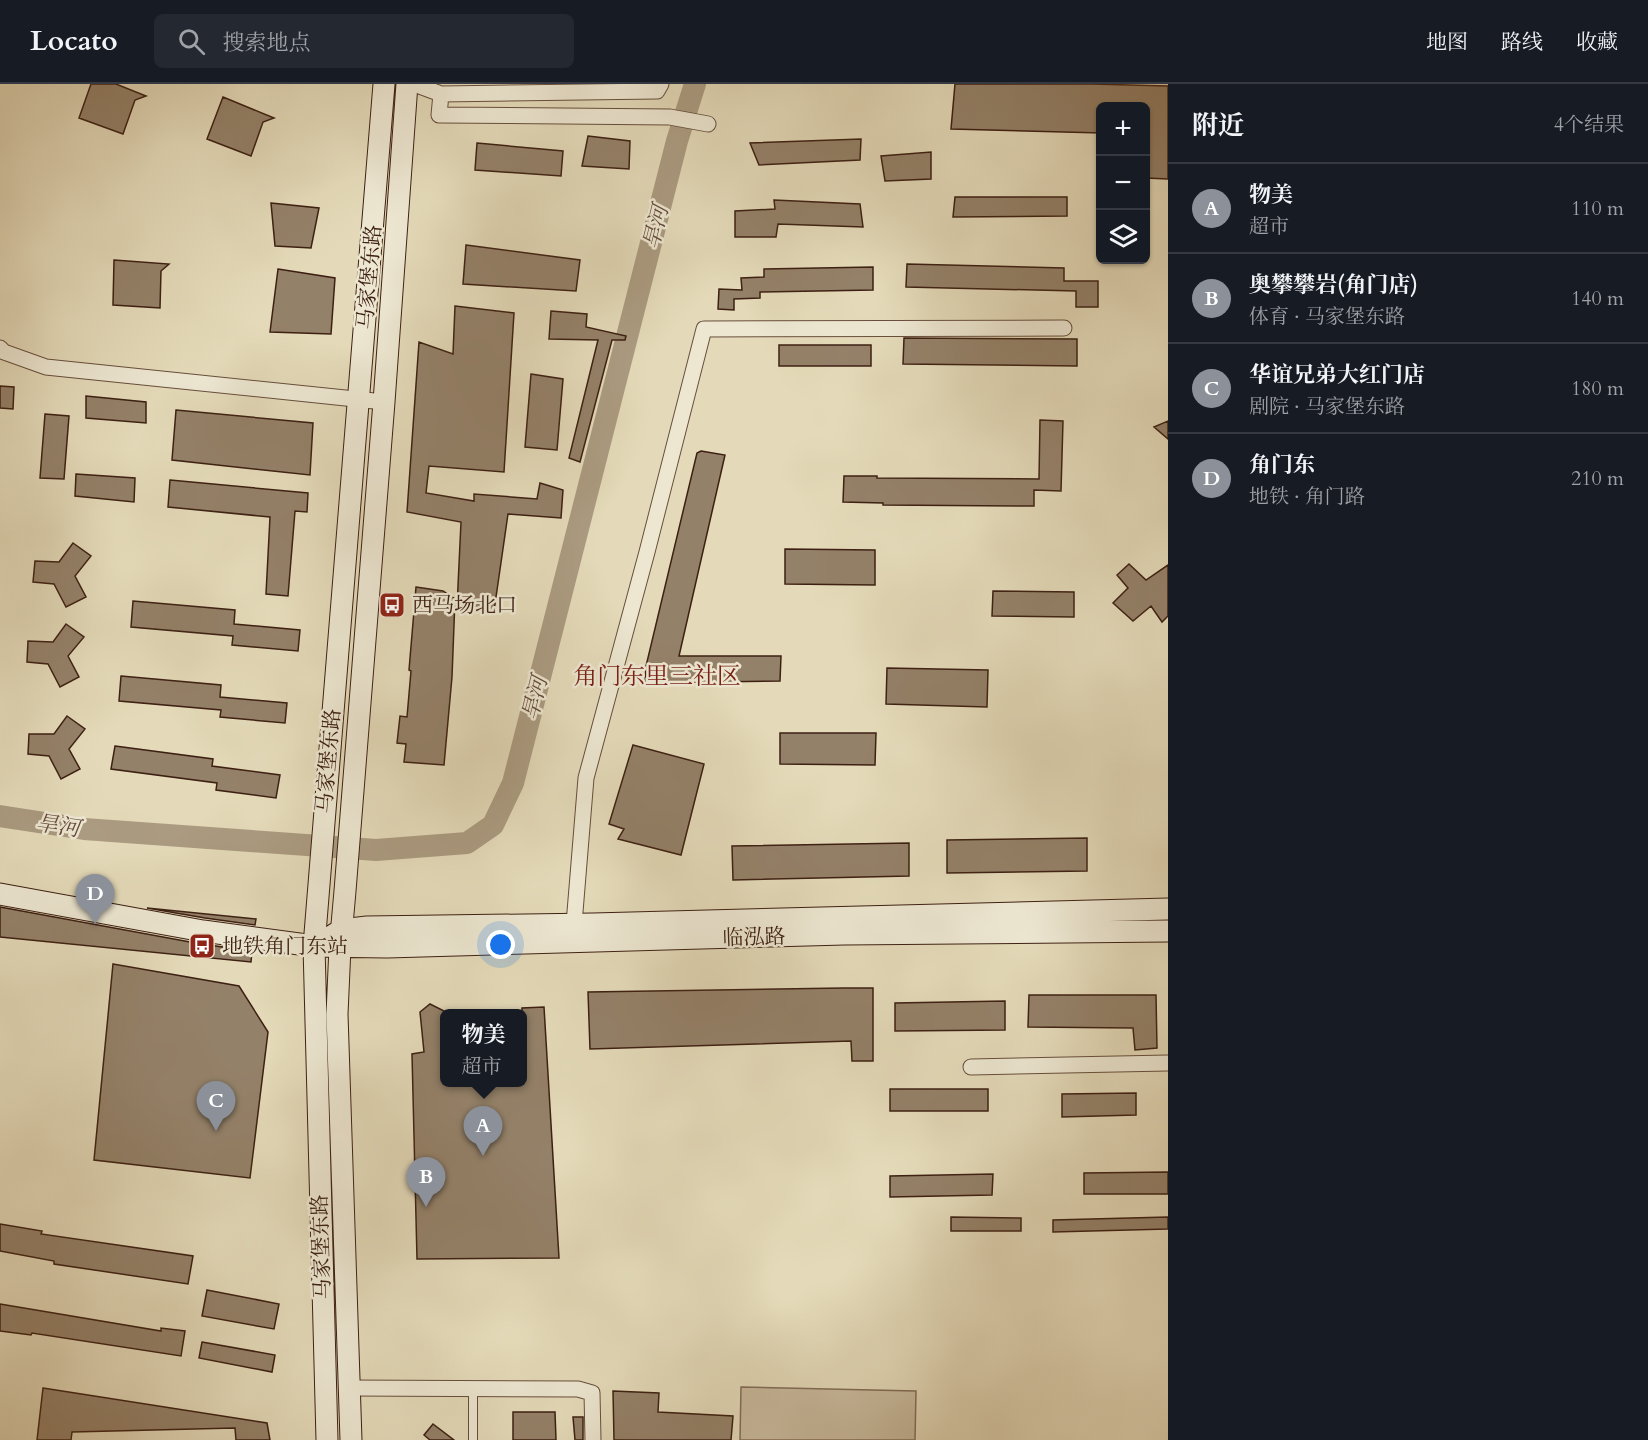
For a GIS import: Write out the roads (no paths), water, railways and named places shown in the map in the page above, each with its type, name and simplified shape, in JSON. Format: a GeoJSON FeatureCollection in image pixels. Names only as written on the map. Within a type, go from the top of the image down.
{"type":"FeatureCollection","features":[{"type":"Feature","properties":{"kind":"main road","name":"马家堡东路"},"geometry":{"type":"LineString","coordinates":[[327,1440],[314,946],[384,84]]}},
{"type":"Feature","properties":{"kind":"main road","name":"马家堡东路"},"geometry":{"type":"LineString","coordinates":[[351,1440],[337,1014],[340,939],[384,402],[407,84]]}},
{"type":"Feature","properties":{"kind":"main road"},"geometry":{"type":"LineString","coordinates":[[0,894],[203,931],[314,946],[340,939]]}},
{"type":"Feature","properties":{"kind":"main road","name":"临泓路"},"geometry":{"type":"LineString","coordinates":[[340,939],[367,927],[1168,909]]}},
{"type":"Feature","properties":{"kind":"main road","name":"临泓路"},"geometry":{"type":"LineString","coordinates":[[340,939],[387,947],[844,934],[1168,931]]}},
{"type":"Feature","properties":{"kind":"street"},"geometry":{"type":"LineString","coordinates":[[414,84],[441,94],[657,91],[661,84]]}},
{"type":"Feature","properties":{"kind":"street"},"geometry":{"type":"LineString","coordinates":[[441,94],[439,115],[670,117],[708,124]]}},
{"type":"Feature","properties":{"kind":"street"},"geometry":{"type":"LineString","coordinates":[[574,924],[586,778],[704,329],[1064,328]]}},
{"type":"Feature","properties":{"kind":"street"},"geometry":{"type":"LineString","coordinates":[[0,348],[4,352],[46,367],[384,402]]}},
{"type":"Feature","properties":{"kind":"street"},"geometry":{"type":"LineString","coordinates":[[971,1067],[1168,1063]]}},
{"type":"Feature","properties":{"kind":"street"},"geometry":{"type":"LineString","coordinates":[[349,1388],[578,1389],[592,1394],[592,1440]]}},
{"type":"Feature","properties":{"kind":"lane"},"geometry":{"type":"LineString","coordinates":[[472,1388],[472,1440]]}},
{"type":"Feature","properties":{"kind":"waterway","name":"旱河"},"geometry":{"type":"LineString","coordinates":[[0,816],[84,829],[376,850],[467,843],[493,825],[513,783],[677,141],[695,84]]}},
{"type":"Feature","properties":{"kind":"place","name":"西马场北口"},"geometry":{"type":"Point","coordinates":[392,605]}},
{"type":"Feature","properties":{"kind":"place","name":"角门东"},"geometry":{"type":"Point","coordinates":[95,924]}},
{"type":"Feature","properties":{"kind":"place","name":"地铁角门东站"},"geometry":{"type":"Point","coordinates":[202,946]}},
{"type":"Feature","properties":{"kind":"place","name":"华谊兄弟大红门店"},"geometry":{"type":"Point","coordinates":[216,1131]}},
{"type":"Feature","properties":{"kind":"place","name":"物美"},"geometry":{"type":"Point","coordinates":[483,1156]}},
{"type":"Feature","properties":{"kind":"place","name":"奥攀攀岩(角门店)"},"geometry":{"type":"Point","coordinates":[426,1207]}},
{"type":"Feature","properties":{"kind":"district","name":"角门东里三社区"},"geometry":{"type":"Point","coordinates":[657,676]}}]}
